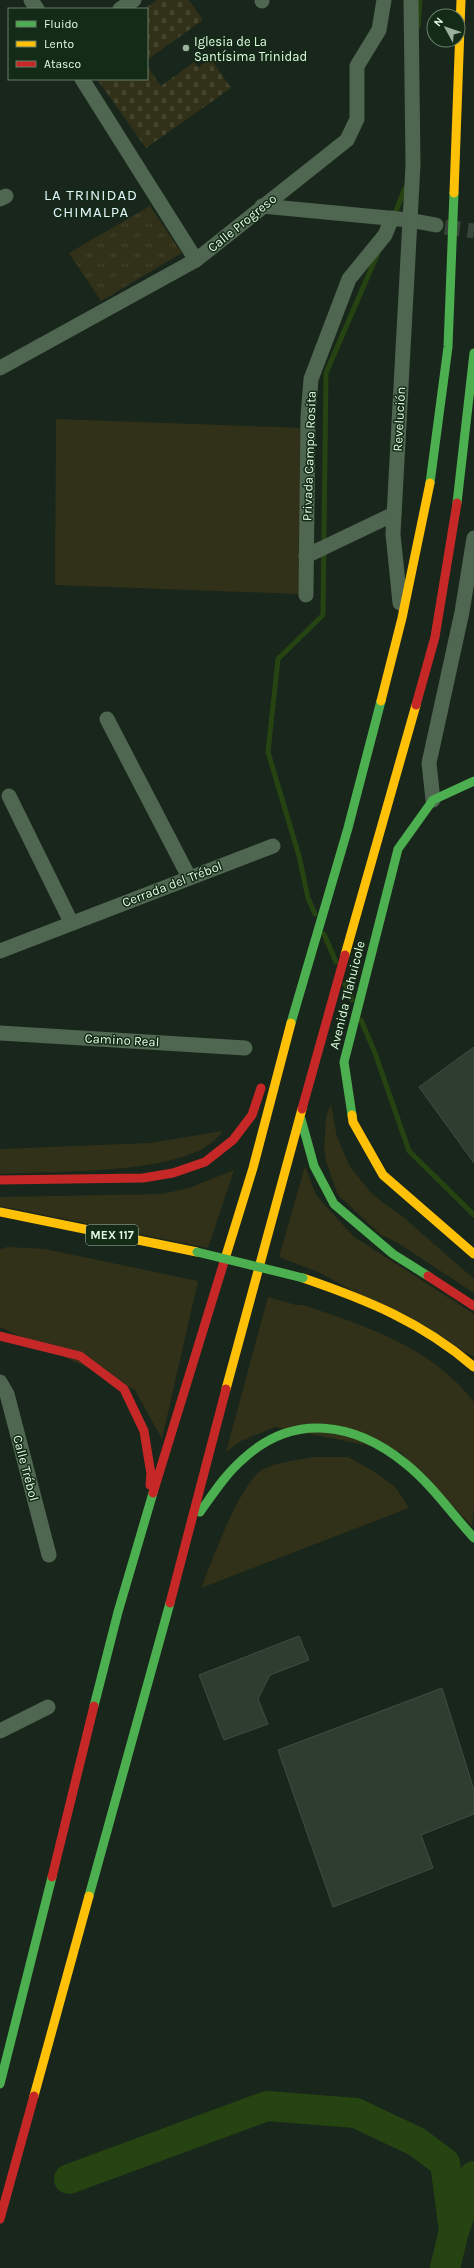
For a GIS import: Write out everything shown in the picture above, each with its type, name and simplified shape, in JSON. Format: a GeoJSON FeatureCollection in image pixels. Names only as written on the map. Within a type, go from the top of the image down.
{"type":"FeatureCollection","features":[{"type":"Feature","properties":{"kind":"main road"},"geometry":{"type":"LineString","coordinates":[[0,2084],[118,1612],[146,1515],[253,1168],[294,1012],[348,828],[402,618],[432,475],[448,347],[461,0]]}},
{"type":"Feature","properties":{"kind":"main road"},"geometry":{"type":"LineString","coordinates":[[0,2219],[189,1534],[237,1346],[300,1116],[435,637],[460,481],[474,353]]}},
{"type":"Feature","properties":{"kind":"main road","name":"Avenida Tlahuicole"},"geometry":{"type":"LineString","coordinates":[[474,781],[433,800],[419,817],[398,849],[344,1062],[353,1122],[383,1175],[474,1254]]}},
{"type":"Feature","properties":{"kind":"main road"},"geometry":{"type":"LineString","coordinates":[[272,1054],[294,1012]]}},
{"type":"Feature","properties":{"kind":"main road"},"geometry":{"type":"LineString","coordinates":[[0,1180],[143,1178],[173,1173],[205,1162],[233,1140],[252,1115],[263,1081]]}},
{"type":"Feature","properties":{"kind":"main road"},"geometry":{"type":"LineString","coordinates":[[300,1116],[303,1133],[314,1166],[334,1204],[393,1254],[474,1306]]}},
{"type":"Feature","properties":{"kind":"main road","name":"MEX 117"},"geometry":{"type":"LineString","coordinates":[[0,1212],[197,1252],[303,1278],[373,1302],[416,1323],[448,1344],[474,1367]]}},
{"type":"Feature","properties":{"kind":"main road","name":"MEX 117"},"geometry":{"type":"LineString","coordinates":[[7,1223],[27,1218]]}},
{"type":"Feature","properties":{"kind":"main road"},"geometry":{"type":"LineString","coordinates":[[0,1336],[80,1356],[124,1389],[144,1431],[152,1474],[146,1515]]}},
{"type":"Feature","properties":{"kind":"main road","name":"MEX 117"},"geometry":{"type":"LineString","coordinates":[[448,1344],[470,1376]]}},
{"type":"Feature","properties":{"kind":"main road"},"geometry":{"type":"LineString","coordinates":[[189,1534],[209,1498],[221,1481],[247,1454],[261,1443],[275,1436],[304,1427],[320,1427],[352,1433],[391,1454],[418,1476],[474,1538]]}},
{"type":"Feature","properties":{"kind":"main road"},"geometry":{"type":"LineString","coordinates":[[0,2065],[11,2044]]}},
{"type":"Feature","properties":{"kind":"street"},"geometry":{"type":"LineString","coordinates":[[122,8],[134,0]]}},
{"type":"Feature","properties":{"kind":"street","name":"Calle Progreso"},"geometry":{"type":"LineString","coordinates":[[0,368],[196,260],[262,206],[347,140],[357,119],[357,66],[379,30],[384,0]]}},
{"type":"Feature","properties":{"kind":"street","name":"Revelución"},"geometry":{"type":"LineString","coordinates":[[402,618],[393,534],[413,165],[411,0]]}},
{"type":"Feature","properties":{"kind":"street"},"geometry":{"type":"LineString","coordinates":[[83,80],[196,260]]}},
{"type":"Feature","properties":{"kind":"street"},"geometry":{"type":"LineString","coordinates":[[262,206],[392,218],[436,225]]}},
{"type":"Feature","properties":{"kind":"street","name":"Privada Campo Rosita"},"geometry":{"type":"LineString","coordinates":[[306,595],[308,416],[311,379],[349,279],[385,235],[392,218]]}},
{"type":"Feature","properties":{"kind":"street"},"geometry":{"type":"LineString","coordinates":[[306,556],[394,514]]}},
{"type":"Feature","properties":{"kind":"street"},"geometry":{"type":"LineString","coordinates":[[433,800],[429,763],[462,612],[473,556],[474,538]]}},
{"type":"Feature","properties":{"kind":"street"},"geometry":{"type":"LineString","coordinates":[[107,719],[189,877]]}},
{"type":"Feature","properties":{"kind":"street"},"geometry":{"type":"LineString","coordinates":[[9,796],[71,922]]}},
{"type":"Feature","properties":{"kind":"street","name":"Cerrada del Trébol"},"geometry":{"type":"LineString","coordinates":[[0,951],[71,922],[273,846]]}},
{"type":"Feature","properties":{"kind":"street","name":"Camino Real"},"geometry":{"type":"LineString","coordinates":[[0,1033],[245,1048]]}},
{"type":"Feature","properties":{"kind":"street","name":"Calle Trébol"},"geometry":{"type":"LineString","coordinates":[[0,1382],[7,1394],[49,1555]]}},
{"type":"Feature","properties":{"kind":"street"},"geometry":{"type":"LineString","coordinates":[[0,1731],[48,1708]]}},
{"type":"Feature","properties":{"kind":"green space"},"geometry":{"type":"Polygon","coordinates":[[[157,0],[189,0],[203,20],[148,59],[148,8],[145,8],[157,0]]]}},
{"type":"Feature","properties":{"kind":"green space"},"geometry":{"type":"Polygon","coordinates":[[[211,59],[231,88],[146,148],[98,80],[148,80],[148,67],[161,86],[194,62],[198,67],[211,59]]]}},
{"type":"Feature","properties":{"kind":"green space"},"geometry":{"type":"Polygon","coordinates":[[[150,206],[182,253],[101,301],[69,253],[150,206]]]}},
{"type":"Feature","properties":{"kind":"green space"},"geometry":{"type":"Polygon","coordinates":[[[56,419],[305,428],[299,594],[55,585],[56,419]]]}},
{"type":"Feature","properties":{"kind":"green space"},"geometry":{"type":"Polygon","coordinates":[[[331,1104],[337,1137],[350,1167],[373,1195],[403,1217],[474,1279],[474,1293],[398,1243],[381,1235],[338,1195],[326,1161],[324,1148],[326,1117],[331,1104]]]}},
{"type":"Feature","properties":{"kind":"green space"},"geometry":{"type":"Polygon","coordinates":[[[223,1131],[214,1141],[202,1149],[182,1157],[158,1163],[104,1170],[0,1174],[0,1149],[150,1143],[223,1131]]]}},
{"type":"Feature","properties":{"kind":"green space"},"geometry":{"type":"Polygon","coordinates":[[[305,1166],[316,1195],[353,1236],[474,1314],[474,1357],[320,1273],[279,1257],[305,1166]]]}},
{"type":"Feature","properties":{"kind":"green space"},"geometry":{"type":"Polygon","coordinates":[[[234,1170],[208,1248],[0,1206],[0,1197],[162,1194],[189,1188],[234,1170]]]}},
{"type":"Feature","properties":{"kind":"green space"},"geometry":{"type":"Polygon","coordinates":[[[7,1247],[45,1249],[198,1281],[162,1439],[135,1390],[0,1327],[0,1250],[7,1247]]]}},
{"type":"Feature","properties":{"kind":"green space"},"geometry":{"type":"Polygon","coordinates":[[[268,1297],[296,1305],[303,1305],[350,1321],[374,1330],[396,1341],[418,1353],[438,1367],[457,1383],[474,1402],[474,1506],[472,1526],[400,1452],[275,1427],[241,1441],[226,1452],[268,1297]]]}},
{"type":"Feature","properties":{"kind":"green space"},"geometry":{"type":"Polygon","coordinates":[[[314,1457],[348,1457],[375,1472],[396,1488],[409,1508],[201,1588],[233,1511],[250,1482],[258,1473],[269,1467],[284,1462],[314,1457]]]}},
{"type":"Feature","properties":{"kind":"building"},"geometry":{"type":"Polygon","coordinates":[[[474,1047],[474,1163],[419,1087],[474,1047]]]}},
{"type":"Feature","properties":{"kind":"building"},"geometry":{"type":"Polygon","coordinates":[[[299,1636],[309,1660],[270,1675],[258,1699],[268,1724],[224,1740],[199,1675],[299,1636]]]}},
{"type":"Feature","properties":{"kind":"building"},"geometry":{"type":"Polygon","coordinates":[[[442,1688],[474,1790],[474,1814],[421,1835],[433,1868],[333,1907],[278,1750],[442,1688]]]}},
{"type":"Feature","properties":{"kind":"waterway"},"geometry":{"type":"LineString","coordinates":[[418,27],[420,0]]}},
{"type":"Feature","properties":{"kind":"waterway"},"geometry":{"type":"LineString","coordinates":[[394,216],[405,188]]}},
{"type":"Feature","properties":{"kind":"waterway"},"geometry":{"type":"LineString","coordinates":[[315,914],[308,898],[299,856],[268,752],[278,659],[323,615],[326,373],[378,253]]}},
{"type":"Feature","properties":{"kind":"waterway"},"geometry":{"type":"LineString","coordinates":[[324,934],[336,962]]}},
{"type":"Feature","properties":{"kind":"waterway"},"geometry":{"type":"LineString","coordinates":[[345,984],[352,1000]]}},
{"type":"Feature","properties":{"kind":"waterway"},"geometry":{"type":"LineString","coordinates":[[361,1020],[375,1053],[409,1151],[474,1215]]}},
{"type":"Feature","properties":{"kind":"waterway"},"geometry":{"type":"LineString","coordinates":[[69,2179],[267,2106],[356,2113],[417,2142],[445,2163],[454,2231]]}},
{"type":"Feature","properties":{"kind":"waterway"},"geometry":{"type":"LineString","coordinates":[[445,2268],[454,2231],[474,2176]]}},
{"type":"Feature","properties":{"kind":"tunnel"},"geometry":{"type":"LineString","coordinates":[[445,227],[474,231]]}},
{"type":"Feature","properties":{"kind":"traffic: fast"},"geometry":{"type":"LineString","coordinates":[[430,483],[448,347],[454,193]]}},
{"type":"Feature","properties":{"kind":"traffic: fast"},"geometry":{"type":"LineString","coordinates":[[457,503],[474,353]]}},
{"type":"Feature","properties":{"kind":"traffic: fast"},"geometry":{"type":"LineString","coordinates":[[291,1023],[348,828],[381,701]]}},
{"type":"Feature","properties":{"kind":"traffic: fast"},"geometry":{"type":"LineString","coordinates":[[352,1115],[344,1062],[398,849],[433,800],[474,781]]}},
{"type":"Feature","properties":{"kind":"traffic: fast"},"geometry":{"type":"LineString","coordinates":[[301,1119],[314,1166],[334,1204],[393,1254],[428,1276]]}},
{"type":"Feature","properties":{"kind":"traffic: fast"},"geometry":{"type":"LineString","coordinates":[[197,1252],[303,1278]]}},
{"type":"Feature","properties":{"kind":"traffic: fast"},"geometry":{"type":"LineString","coordinates":[[200,1512],[230,1472],[242,1460],[262,1445],[282,1434],[303,1429],[324,1428],[345,1432],[366,1439],[386,1450],[406,1464],[433,1490],[474,1538]]}},
{"type":"Feature","properties":{"kind":"traffic: fast"},"geometry":{"type":"LineString","coordinates":[[94,1706],[118,1612],[153,1493]]}},
{"type":"Feature","properties":{"kind":"traffic: fast"},"geometry":{"type":"LineString","coordinates":[[89,1896],[170,1603]]}},
{"type":"Feature","properties":{"kind":"traffic: fast"},"geometry":{"type":"LineString","coordinates":[[0,2084],[52,1877]]}},
{"type":"Feature","properties":{"kind":"traffic: slow"},"geometry":{"type":"LineString","coordinates":[[454,193],[461,0]]}},
{"type":"Feature","properties":{"kind":"traffic: slow"},"geometry":{"type":"LineString","coordinates":[[381,701],[402,618],[430,483]]}},
{"type":"Feature","properties":{"kind":"traffic: slow"},"geometry":{"type":"LineString","coordinates":[[345,955],[416,705]]}},
{"type":"Feature","properties":{"kind":"traffic: slow"},"geometry":{"type":"LineString","coordinates":[[224,1262],[253,1168],[291,1023]]}},
{"type":"Feature","properties":{"kind":"traffic: slow"},"geometry":{"type":"LineString","coordinates":[[226,1389],[302,1109]]}},
{"type":"Feature","properties":{"kind":"traffic: slow"},"geometry":{"type":"LineString","coordinates":[[352,1115],[353,1122],[383,1175],[474,1254]]}},
{"type":"Feature","properties":{"kind":"traffic: slow"},"geometry":{"type":"LineString","coordinates":[[0,1212],[197,1252]]}},
{"type":"Feature","properties":{"kind":"traffic: slow"},"geometry":{"type":"LineString","coordinates":[[303,1278],[372,1304],[393,1314],[434,1337],[474,1367]]}},
{"type":"Feature","properties":{"kind":"traffic: slow"},"geometry":{"type":"LineString","coordinates":[[34,2096],[89,1896]]}},
{"type":"Feature","properties":{"kind":"traffic: jam"},"geometry":{"type":"LineString","coordinates":[[416,705],[435,637],[457,503]]}},
{"type":"Feature","properties":{"kind":"traffic: jam"},"geometry":{"type":"LineString","coordinates":[[302,1109],[345,955]]}},
{"type":"Feature","properties":{"kind":"traffic: jam"},"geometry":{"type":"LineString","coordinates":[[0,1180],[143,1178],[173,1173],[205,1162],[233,1140],[252,1115],[261,1088]]}},
{"type":"Feature","properties":{"kind":"traffic: jam"},"geometry":{"type":"LineString","coordinates":[[153,1493],[224,1262]]}},
{"type":"Feature","properties":{"kind":"traffic: jam"},"geometry":{"type":"LineString","coordinates":[[428,1276],[474,1306]]}},
{"type":"Feature","properties":{"kind":"traffic: jam"},"geometry":{"type":"LineString","coordinates":[[0,1336],[80,1356],[124,1389],[144,1431],[151,1474],[150,1485]]}},
{"type":"Feature","properties":{"kind":"traffic: jam"},"geometry":{"type":"LineString","coordinates":[[170,1603],[226,1389]]}},
{"type":"Feature","properties":{"kind":"traffic: jam"},"geometry":{"type":"LineString","coordinates":[[52,1877],[94,1706]]}},
{"type":"Feature","properties":{"kind":"traffic: jam"},"geometry":{"type":"LineString","coordinates":[[0,2219],[34,2096]]}},
{"type":"Feature","properties":{"kind":"place","name":"Iglesia de La Santísima Trinidad"},"geometry":{"type":"Point","coordinates":[186,48]}},
{"type":"Feature","properties":{"kind":"district","name":"LA TRINIDAD CHIMALPA"},"geometry":{"type":"Point","coordinates":[91,204]}}]}
